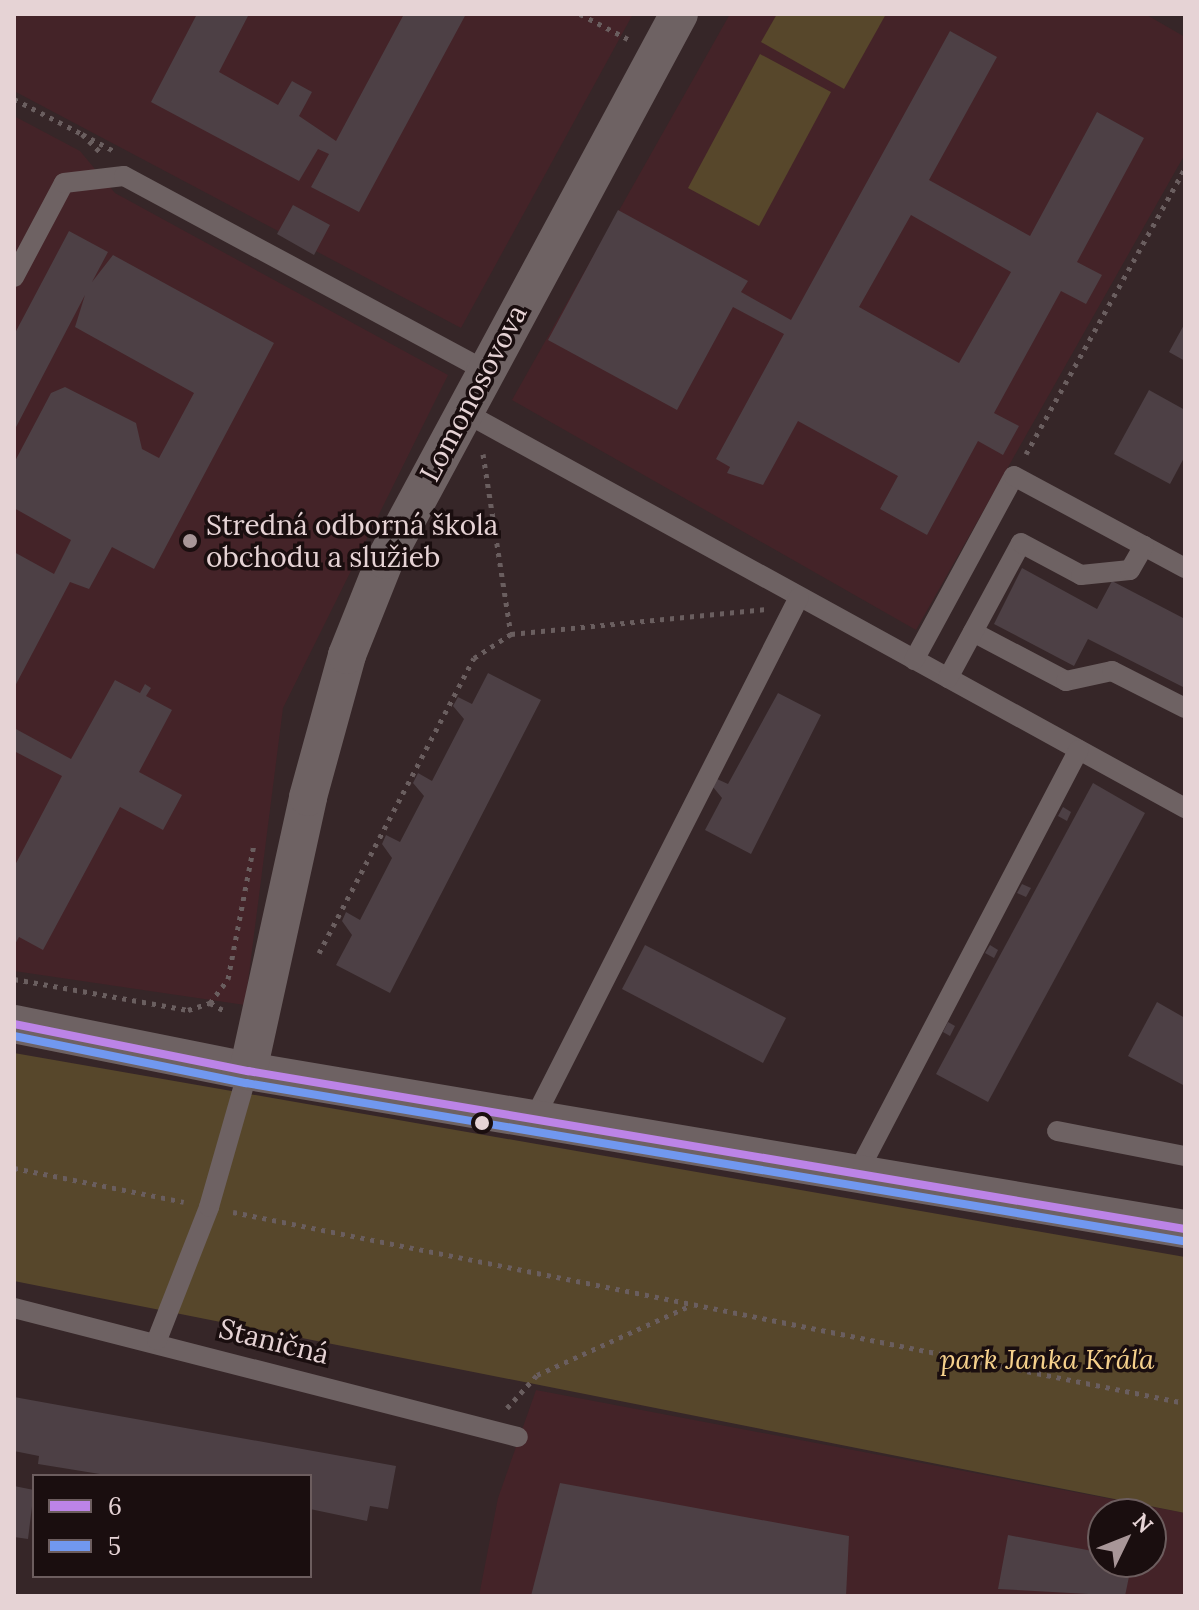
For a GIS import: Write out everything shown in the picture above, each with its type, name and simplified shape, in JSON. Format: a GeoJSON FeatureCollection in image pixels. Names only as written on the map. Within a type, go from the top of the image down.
{"type":"FeatureCollection","features":[{"type":"Feature","properties":{"kind":"street","name":"Lomonosovova"},"geometry":{"type":"LineString","coordinates":[[248,1071],[347,655],[385,560],[471,416],[485,370],[679,14]]}},
{"type":"Feature","properties":{"kind":"street"},"geometry":{"type":"LineString","coordinates":[[14,1024],[248,1071],[859,1170],[1185,1229]]}},
{"type":"Feature","properties":{"kind":"lane"},"geometry":{"type":"LineString","coordinates":[[14,277],[64,183],[124,166],[485,370]]}},
{"type":"Feature","properties":{"kind":"lane"},"geometry":{"type":"LineString","coordinates":[[471,416],[796,602],[948,678],[1185,808]]}},
{"type":"Feature","properties":{"kind":"lane"},"geometry":{"type":"LineString","coordinates":[[914,660],[1014,476],[1185,568]]}},
{"type":"Feature","properties":{"kind":"lane"},"geometry":{"type":"LineString","coordinates":[[948,678],[1021,543],[1081,575],[1130,570],[1144,546]]}},
{"type":"Feature","properties":{"kind":"lane"},"geometry":{"type":"LineString","coordinates":[[535,1117],[796,602]]}},
{"type":"Feature","properties":{"kind":"lane"},"geometry":{"type":"LineString","coordinates":[[973,632],[1066,681],[1112,671],[1185,708]]}},
{"type":"Feature","properties":{"kind":"lane"},"geometry":{"type":"LineString","coordinates":[[859,1170],[1079,750]]}},
{"type":"Feature","properties":{"kind":"lane"},"geometry":{"type":"LineString","coordinates":[[157,1340],[209,1207],[248,1071]]}},
{"type":"Feature","properties":{"kind":"lane"},"geometry":{"type":"LineString","coordinates":[[1057,1131],[1185,1156]]}},
{"type":"Feature","properties":{"kind":"lane","name":"Staničná"},"geometry":{"type":"LineString","coordinates":[[14,1308],[157,1340],[512,1435]]}},
{"type":"Feature","properties":{"kind":"path"},"geometry":{"type":"LineString","coordinates":[[580,14],[630,40]]}},
{"type":"Feature","properties":{"kind":"path"},"geometry":{"type":"LineString","coordinates":[[623,54],[638,27]]}},
{"type":"Feature","properties":{"kind":"path"},"geometry":{"type":"LineString","coordinates":[[14,99],[82,134],[124,166]]}},
{"type":"Feature","properties":{"kind":"path"},"geometry":{"type":"LineString","coordinates":[[82,134],[124,166]]}},
{"type":"Feature","properties":{"kind":"path"},"geometry":{"type":"LineString","coordinates":[[1014,476],[1185,168]]}},
{"type":"Feature","properties":{"kind":"path"},"geometry":{"type":"LineString","coordinates":[[471,416],[511,634]]}},
{"type":"Feature","properties":{"kind":"path"},"geometry":{"type":"LineString","coordinates":[[319,953],[474,658],[511,634],[796,602]]}},
{"type":"Feature","properties":{"kind":"path"},"geometry":{"type":"LineString","coordinates":[[14,979],[188,1010],[210,1003],[228,979],[254,844]]}},
{"type":"Feature","properties":{"kind":"path"},"geometry":{"type":"LineString","coordinates":[[14,1168],[1185,1403]]}},
{"type":"Feature","properties":{"kind":"path"},"geometry":{"type":"LineString","coordinates":[[512,1435],[507,1406],[537,1375],[693,1304]]}},
{"type":"Feature","properties":{"kind":"shaded area"},"geometry":{"type":"Polygon","coordinates":[[[14,14],[633,14],[461,328],[14,91],[14,14]]]}},
{"type":"Feature","properties":{"kind":"shaded area"},"geometry":{"type":"Polygon","coordinates":[[[730,14],[1145,14],[1185,37],[1185,154],[916,630],[512,400],[730,14]]]}},
{"type":"Feature","properties":{"kind":"shaded area","name":"Stredná odborná škola obchodu a služieb"},"geometry":{"type":"Polygon","coordinates":[[[14,116],[80,151],[115,193],[448,375],[283,708],[245,1005],[14,971],[14,116]]]}},
{"type":"Feature","properties":{"kind":"shaded area"},"geometry":{"type":"Polygon","coordinates":[[[536,1390],[1106,1498],[1087,1498],[1087,1578],[1167,1578],[1167,1510],[1185,1513],[1185,1596],[479,1596],[498,1498],[536,1390]]]}},
{"type":"Feature","properties":{"kind":"green space"},"geometry":{"type":"Polygon","coordinates":[[[777,14],[886,14],[844,89],[761,42],[777,14]]]}},
{"type":"Feature","properties":{"kind":"green space"},"geometry":{"type":"Polygon","coordinates":[[[760,54],[831,92],[759,226],[688,188],[760,54]]]}},
{"type":"Feature","properties":{"kind":"green space","name":"park Janka Kráľa"},"geometry":{"type":"Polygon","coordinates":[[[14,1053],[1185,1257],[1185,1513],[1167,1509],[1167,1498],[1109,1498],[14,1281],[14,1053]]]}},
{"type":"Feature","properties":{"kind":"building"},"geometry":{"type":"Polygon","coordinates":[[[197,14],[249,14],[219,72],[278,105],[292,81],[312,92],[299,116],[336,141],[404,14],[466,14],[359,212],[311,187],[329,154],[318,149],[299,181],[151,102],[197,14]]]}},
{"type":"Feature","properties":{"kind":"building"},"geometry":{"type":"Polygon","coordinates":[[[950,31],[997,57],[929,180],[1030,236],[1097,112],[1144,138],[1077,262],[1102,275],[1086,304],[1061,291],[994,413],[1019,426],[1003,455],[978,441],[927,535],[880,509],[898,476],[798,421],[763,485],[727,473],[730,467],[716,459],[784,334],[733,307],[677,410],[548,340],[618,210],[748,281],[741,292],[791,320],[950,31]],[[911,215],[859,307],[959,363],[1011,272],[911,215]]]}},
{"type":"Feature","properties":{"kind":"building"},"geometry":{"type":"Polygon","coordinates":[[[293,205],[330,225],[314,255],[277,234],[293,205]]]}},
{"type":"Feature","properties":{"kind":"building"},"geometry":{"type":"Polygon","coordinates":[[[69,231],[108,252],[92,282],[113,255],[274,343],[154,569],[112,547],[89,589],[70,582],[14,688],[14,552],[54,574],[71,540],[14,508],[14,463],[51,393],[65,387],[136,423],[142,449],[159,458],[194,393],[75,327],[85,295],[14,431],[14,335],[69,231]]]}},
{"type":"Feature","properties":{"kind":"building"},"geometry":{"type":"Polygon","coordinates":[[[1185,323],[1185,361],[1169,352],[1185,323]]]}},
{"type":"Feature","properties":{"kind":"building"},"geometry":{"type":"Polygon","coordinates":[[[1149,390],[1185,410],[1185,456],[1170,484],[1114,454],[1149,390]]]}},
{"type":"Feature","properties":{"kind":"building"},"geometry":{"type":"Polygon","coordinates":[[[1022,568],[1097,609],[1112,581],[1185,619],[1185,688],[1088,639],[1074,666],[994,624],[1022,568]]]}},
{"type":"Feature","properties":{"kind":"building"},"geometry":{"type":"Polygon","coordinates":[[[488,673],[541,700],[390,993],[336,965],[352,935],[342,921],[346,912],[360,920],[392,858],[382,844],[386,835],[400,842],[424,796],[413,783],[418,773],[432,781],[464,719],[453,706],[458,697],[472,704],[488,673]]]}},
{"type":"Feature","properties":{"kind":"building"},"geometry":{"type":"Polygon","coordinates":[[[115,680],[140,693],[145,684],[151,688],[146,696],[172,710],[139,772],[182,795],[163,830],[120,807],[43,950],[19,937],[14,946],[14,867],[62,776],[14,751],[14,728],[71,759],[115,680]]]}},
{"type":"Feature","properties":{"kind":"building"},"geometry":{"type":"Polygon","coordinates":[[[778,693],[821,715],[751,854],[705,830],[722,798],[713,787],[717,779],[728,784],[778,693]]]}},
{"type":"Feature","properties":{"kind":"building"},"geometry":{"type":"Polygon","coordinates":[[[1093,783],[1145,813],[988,1102],[936,1074],[1093,783]]]}},
{"type":"Feature","properties":{"kind":"building"},"geometry":{"type":"Polygon","coordinates":[[[1063,807],[1071,812],[1067,821],[1058,816],[1063,807]]]}},
{"type":"Feature","properties":{"kind":"building"},"geometry":{"type":"Polygon","coordinates":[[[1022,884],[1031,888],[1026,897],[1017,893],[1022,884]]]}},
{"type":"Feature","properties":{"kind":"building"},"geometry":{"type":"Polygon","coordinates":[[[645,945],[786,1018],[763,1063],[622,989],[645,945]]]}},
{"type":"Feature","properties":{"kind":"building"},"geometry":{"type":"Polygon","coordinates":[[[990,945],[998,950],[994,958],[985,953],[990,945]]]}},
{"type":"Feature","properties":{"kind":"building"},"geometry":{"type":"Polygon","coordinates":[[[1157,1002],[1185,1018],[1185,1086],[1128,1056],[1157,1002]]]}},
{"type":"Feature","properties":{"kind":"building"},"geometry":{"type":"Polygon","coordinates":[[[948,1022],[955,1026],[950,1036],[943,1032],[948,1022]]]}},
{"type":"Feature","properties":{"kind":"building"},"geometry":{"type":"Polygon","coordinates":[[[14,1397],[396,1466],[388,1509],[370,1506],[367,1521],[312,1509],[312,1474],[100,1474],[38,1464],[39,1456],[14,1451],[14,1397]]]}},
{"type":"Feature","properties":{"kind":"building"},"geometry":{"type":"Polygon","coordinates":[[[560,1483],[849,1536],[846,1596],[531,1596],[560,1483]]]}},
{"type":"Feature","properties":{"kind":"building"},"geometry":{"type":"Polygon","coordinates":[[[14,1486],[32,1490],[32,1506],[28,1539],[14,1537],[14,1486]]]}},
{"type":"Feature","properties":{"kind":"building"},"geometry":{"type":"Polygon","coordinates":[[[1008,1535],[1087,1550],[1087,1578],[1129,1578],[1125,1596],[998,1589],[1008,1535]]]}},
{"type":"Feature","properties":{"kind":"transit line","name":"6"},"geometry":{"type":"LineString","coordinates":[[14,1024],[248,1071],[1185,1229]]}},
{"type":"Feature","properties":{"kind":"transit line","name":"5"},"geometry":{"type":"LineString","coordinates":[[14,1036],[246,1083],[1183,1241]]}},
{"type":"Feature","properties":{"kind":"place","name":"Stredná odborná škola obchodu a služieb"},"geometry":{"type":"Point","coordinates":[190,541]}}]}
